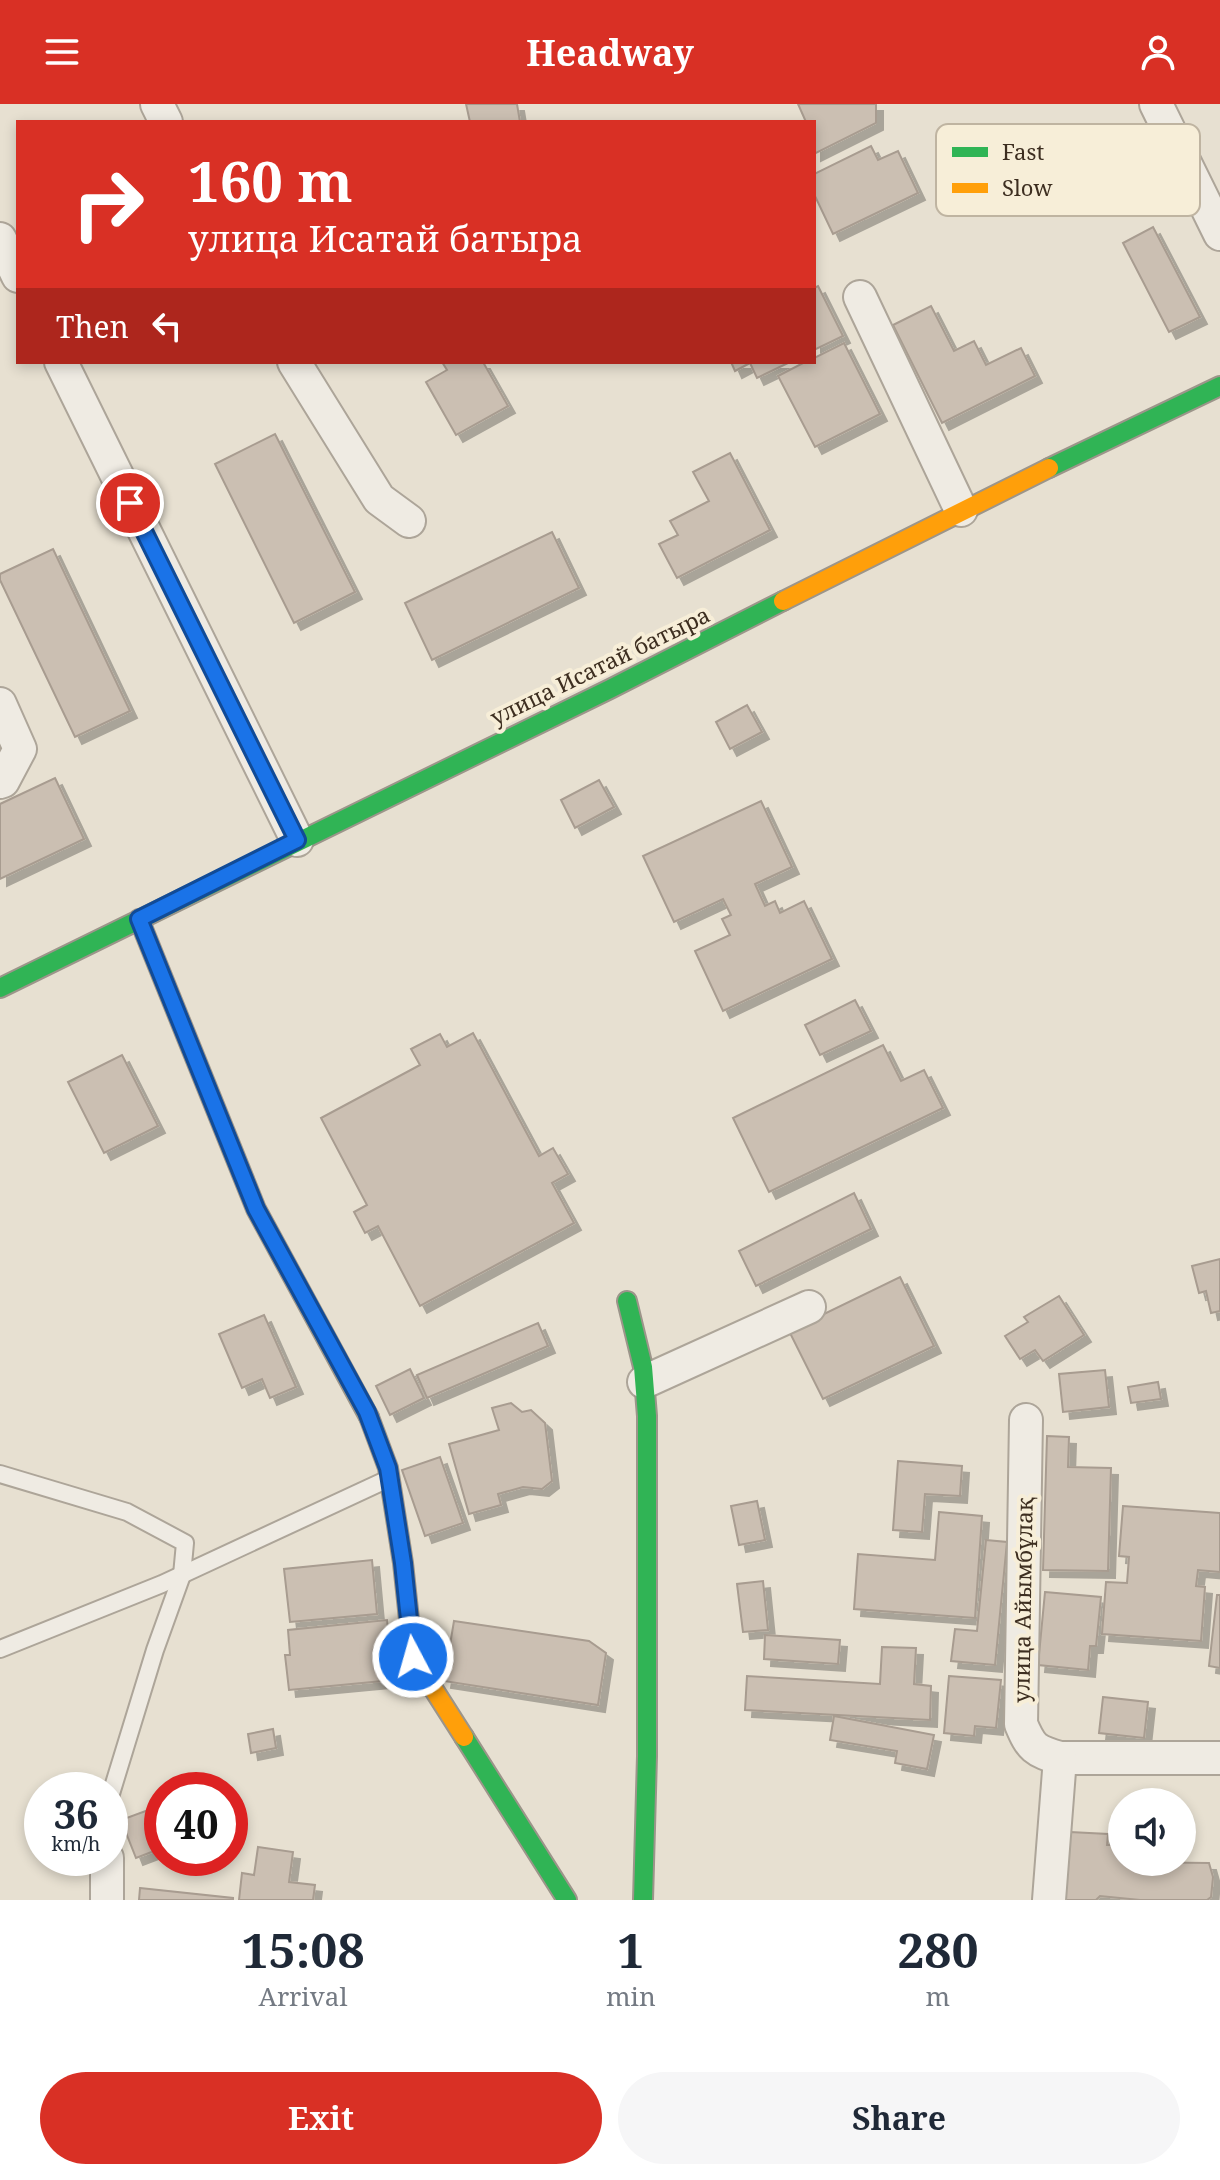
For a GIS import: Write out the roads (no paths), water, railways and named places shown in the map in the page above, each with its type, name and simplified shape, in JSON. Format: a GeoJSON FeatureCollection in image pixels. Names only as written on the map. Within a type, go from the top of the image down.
{"type":"FeatureCollection","features":[{"type":"Feature","properties":{"kind":"street"},"geometry":{"type":"LineString","coordinates":[[1156,104],[1166,124]]}},
{"type":"Feature","properties":{"kind":"street"},"geometry":{"type":"LineString","coordinates":[[1200,193],[1220,234]]}},
{"type":"Feature","properties":{"kind":"street"},"geometry":{"type":"LineString","coordinates":[[0,239],[16,272]]}},
{"type":"Feature","properties":{"kind":"street"},"geometry":{"type":"LineString","coordinates":[[860,297],[961,510]]}},
{"type":"Feature","properties":{"kind":"street"},"geometry":{"type":"LineString","coordinates":[[62,364],[297,840]]}},
{"type":"Feature","properties":{"kind":"street"},"geometry":{"type":"LineString","coordinates":[[295,364],[379,499],[409,521]]}},
{"type":"Feature","properties":{"kind":"street","name":"улица Исатай батыра"},"geometry":{"type":"LineString","coordinates":[[0,988],[610,689],[961,510],[1220,386]]}},
{"type":"Feature","properties":{"kind":"street"},"geometry":{"type":"LineString","coordinates":[[0,704],[20,749],[0,782]]}},
{"type":"Feature","properties":{"kind":"street"},"geometry":{"type":"LineString","coordinates":[[139,919],[256,1209],[367,1412],[390,1478],[413,1657],[567,1900]]}},
{"type":"Feature","properties":{"kind":"street"},"geometry":{"type":"LineString","coordinates":[[627,1301],[644,1382],[648,1457],[643,1900]]}},
{"type":"Feature","properties":{"kind":"street"},"geometry":{"type":"LineString","coordinates":[[644,1382],[809,1307]]}},
{"type":"Feature","properties":{"kind":"street","name":"улица Айымбұлақ"},"geometry":{"type":"LineString","coordinates":[[1026,1420],[1021,1724],[1029,1743],[1041,1753],[1060,1758]]}},
{"type":"Feature","properties":{"kind":"street"},"geometry":{"type":"LineString","coordinates":[[1049,1900],[1060,1758],[1220,1758]]}},
{"type":"Feature","properties":{"kind":"street"},"geometry":{"type":"LineString","coordinates":[[107,1876],[107,1900]]}},
{"type":"Feature","properties":{"kind":"lane"},"geometry":{"type":"LineString","coordinates":[[0,1474],[127,1512],[185,1543],[182,1575],[118,1772]]}},
{"type":"Feature","properties":{"kind":"lane"},"geometry":{"type":"LineString","coordinates":[[0,1649],[182,1575],[390,1478]]}}]}
